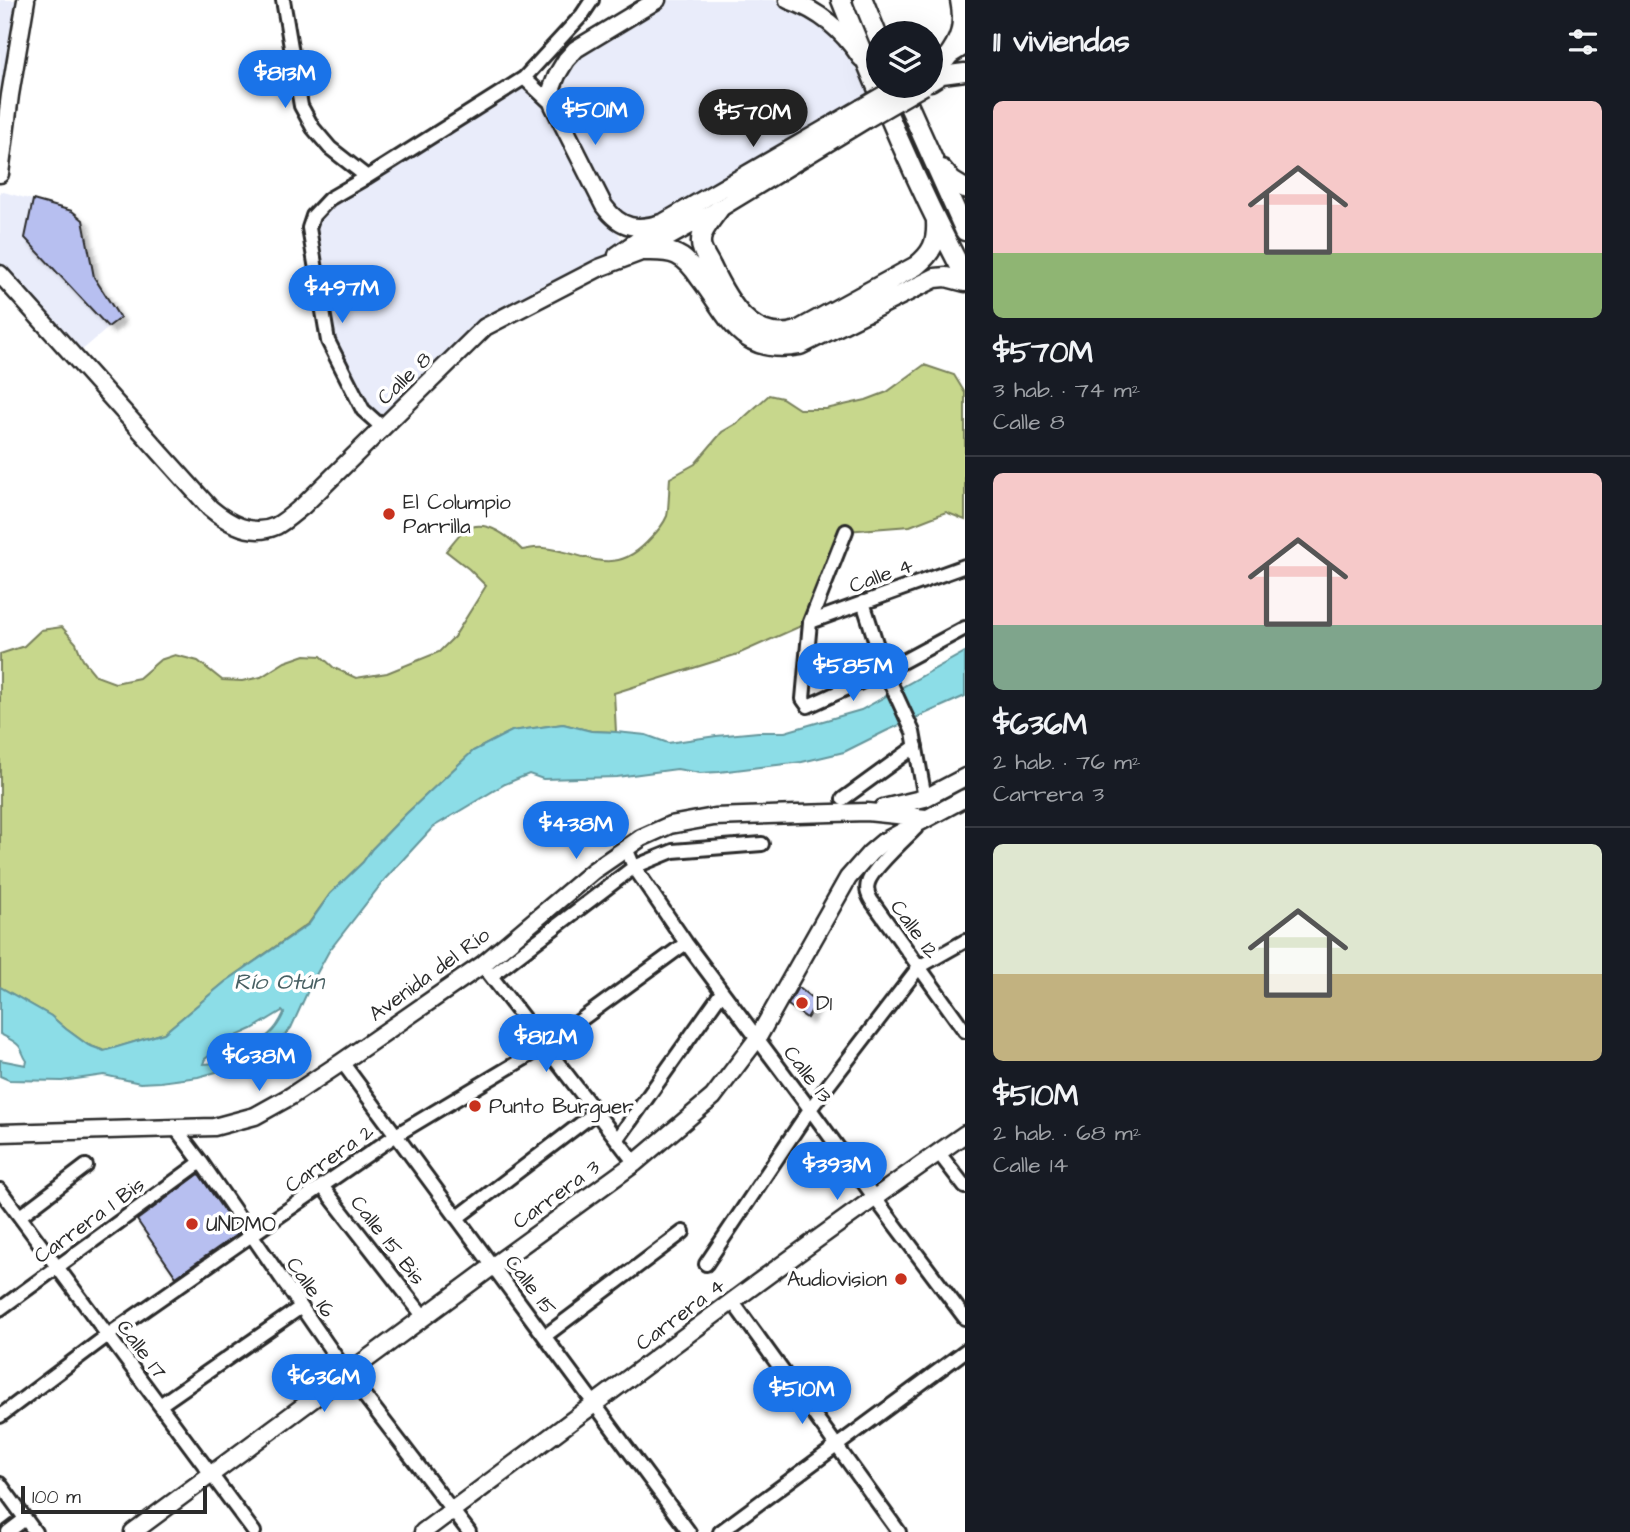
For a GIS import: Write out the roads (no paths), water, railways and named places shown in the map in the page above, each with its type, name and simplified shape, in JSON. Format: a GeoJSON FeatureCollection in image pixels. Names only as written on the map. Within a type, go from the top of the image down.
{"type":"FeatureCollection","features":[{"type":"Feature","properties":{"kind":"main road"},"geometry":{"type":"LineString","coordinates":[[841,0],[866,62]]}},
{"type":"Feature","properties":{"kind":"main road"},"geometry":{"type":"LineString","coordinates":[[863,0],[872,21]]}},
{"type":"Feature","properties":{"kind":"main road"},"geometry":{"type":"LineString","coordinates":[[943,59],[956,46],[962,34],[963,15],[960,0]]}},
{"type":"Feature","properties":{"kind":"main road"},"geometry":{"type":"LineString","coordinates":[[882,98],[936,222],[965,279]]}},
{"type":"Feature","properties":{"kind":"main road"},"geometry":{"type":"LineString","coordinates":[[905,98],[965,231]]}},
{"type":"Feature","properties":{"kind":"main road"},"geometry":{"type":"LineString","coordinates":[[917,126],[942,169],[952,181],[965,189]]}},
{"type":"Feature","properties":{"kind":"main road"},"geometry":{"type":"LineString","coordinates":[[719,209],[705,230],[701,242],[704,253],[727,294],[745,318],[763,332],[785,335],[916,266],[926,258],[933,247],[936,222]]}},
{"type":"Feature","properties":{"kind":"main road"},"geometry":{"type":"LineString","coordinates":[[644,251],[667,252],[686,261],[735,327],[753,341],[777,348],[800,345],[935,278],[965,279]]}},
{"type":"Feature","properties":{"kind":"street"},"geometry":{"type":"LineString","coordinates":[[0,174],[26,0]]}},
{"type":"Feature","properties":{"kind":"street"},"geometry":{"type":"LineString","coordinates":[[283,0],[301,106],[313,128],[330,148],[367,177]]}},
{"type":"Feature","properties":{"kind":"street"},"geometry":{"type":"LineString","coordinates":[[383,428],[363,410],[328,341],[309,228],[313,216],[329,199],[524,78],[582,15],[592,0]]}},
{"type":"Feature","properties":{"kind":"street"},"geometry":{"type":"LineString","coordinates":[[553,105],[552,88],[566,60],[576,50],[657,0]]}},
{"type":"Feature","properties":{"kind":"street"},"geometry":{"type":"LineString","coordinates":[[788,0],[824,17],[855,48],[866,64]]}},
{"type":"Feature","properties":{"kind":"street"},"geometry":{"type":"LineString","coordinates":[[943,60],[965,46]]}},
{"type":"Feature","properties":{"kind":"street"},"geometry":{"type":"LineString","coordinates":[[943,75],[965,72]]}},
{"type":"Feature","properties":{"kind":"street"},"geometry":{"type":"LineString","coordinates":[[524,78],[553,105],[604,206],[612,216],[635,228],[664,222]]}},
{"type":"Feature","properties":{"kind":"street","name":"Calle 8"},"geometry":{"type":"LineString","coordinates":[[0,274],[210,508],[238,527],[262,530],[278,525],[303,506],[485,327],[599,268],[644,251],[719,209],[885,98]]}},
{"type":"Feature","properties":{"kind":"street","name":"Calle 8"},"geometry":{"type":"LineString","coordinates":[[599,268],[664,222],[898,98]]}},
{"type":"Feature","properties":{"kind":"street"},"geometry":{"type":"LineString","coordinates":[[846,531],[810,622],[803,699],[807,706],[886,671],[965,628]]}},
{"type":"Feature","properties":{"kind":"street","name":"Calle 4"},"geometry":{"type":"LineString","coordinates":[[810,622],[965,566]]}},
{"type":"Feature","properties":{"kind":"street"},"geometry":{"type":"LineString","coordinates":[[863,602],[886,671],[913,733],[925,798]]}},
{"type":"Feature","properties":{"kind":"street"},"geometry":{"type":"LineString","coordinates":[[843,799],[916,746]]}},
{"type":"Feature","properties":{"kind":"street"},"geometry":{"type":"LineString","coordinates":[[867,812],[925,798],[965,777]]}},
{"type":"Feature","properties":{"kind":"street","name":"Carrera 3"},"geometry":{"type":"LineString","coordinates":[[133,1532],[635,1163],[713,1097],[757,1039],[848,878],[883,842],[965,798]]}},
{"type":"Feature","properties":{"kind":"street"},"geometry":{"type":"LineString","coordinates":[[867,812],[926,818]]}},
{"type":"Feature","properties":{"kind":"street","name":"Avenida del Río"},"geometry":{"type":"LineString","coordinates":[[0,1133],[214,1127],[255,1116],[292,1096],[487,971],[593,871],[641,838],[670,825],[699,819],[867,812]]}},
{"type":"Feature","properties":{"kind":"street","name":"Calle 12"},"geometry":{"type":"LineString","coordinates":[[926,818],[872,874],[867,884],[868,893],[965,1031]]}},
{"type":"Feature","properties":{"kind":"street"},"geometry":{"type":"LineString","coordinates":[[635,1163],[487,971],[635,867],[673,852],[762,844]]}},
{"type":"Feature","properties":{"kind":"street","name":"Calle 13"},"geometry":{"type":"LineString","coordinates":[[626,848],[635,867],[686,943],[965,1318]]}},
{"type":"Feature","properties":{"kind":"street"},"geometry":{"type":"LineString","coordinates":[[706,1264],[810,1110],[919,967],[965,941]]}},
{"type":"Feature","properties":{"kind":"street","name":"Carrera 2"},"geometry":{"type":"LineString","coordinates":[[0,1416],[108,1335],[322,1186],[396,1135],[545,1046],[686,943]]}},
{"type":"Feature","properties":{"kind":"street"},"geometry":{"type":"LineString","coordinates":[[617,1139],[722,992]]}},
{"type":"Feature","properties":{"kind":"street","name":"Calle 15"},"geometry":{"type":"LineString","coordinates":[[342,1062],[689,1532]]}},
{"type":"Feature","properties":{"kind":"street"},"geometry":{"type":"LineString","coordinates":[[457,1218],[596,1112]]}},
{"type":"Feature","properties":{"kind":"street","name":"Calle 16"},"geometry":{"type":"LineString","coordinates":[[176,1129],[347,1373],[469,1532]]}},
{"type":"Feature","properties":{"kind":"street","name":"Carrera 4"},"geometry":{"type":"LineString","coordinates":[[423,1532],[732,1301],[965,1134]]}},
{"type":"Feature","properties":{"kind":"street"},"geometry":{"type":"LineString","coordinates":[[939,1152],[965,1187]]}},
{"type":"Feature","properties":{"kind":"street","name":"Carrera 1 Bis"},"geometry":{"type":"LineString","coordinates":[[0,1309],[201,1162]]}},
{"type":"Feature","properties":{"kind":"street"},"geometry":{"type":"LineString","coordinates":[[20,1216],[86,1166]]}},
{"type":"Feature","properties":{"kind":"street","name":"Calle 15 Bis"},"geometry":{"type":"LineString","coordinates":[[322,1186],[424,1317]]}},
{"type":"Feature","properties":{"kind":"street","name":"Calle 17"},"geometry":{"type":"LineString","coordinates":[[2,1196],[20,1216],[254,1532]]}},
{"type":"Feature","properties":{"kind":"street"},"geometry":{"type":"LineString","coordinates":[[545,1336],[683,1231]]}},
{"type":"Feature","properties":{"kind":"street"},"geometry":{"type":"LineString","coordinates":[[732,1301],[899,1532]]}},
{"type":"Feature","properties":{"kind":"street"},"geometry":{"type":"LineString","coordinates":[[160,1405],[300,1307]]}},
{"type":"Feature","properties":{"kind":"street"},"geometry":{"type":"LineString","coordinates":[[720,1532],[965,1351]]}},
{"type":"Feature","properties":{"kind":"street"},"geometry":{"type":"LineString","coordinates":[[0,1484],[35,1532]]}},
{"type":"Feature","properties":{"kind":"street"},"geometry":{"type":"LineString","coordinates":[[8,1532],[25,1519]]}},
{"type":"Feature","properties":{"kind":"water","name":"Río Otún"},"geometry":{"type":"Polygon","coordinates":[[[965,652],[965,696],[844,752],[802,762],[719,772],[700,773],[677,769],[617,777],[543,779],[529,774],[505,784],[433,827],[386,878],[329,951],[291,1028],[276,1045],[250,1060],[198,1077],[160,1082],[140,1083],[104,1075],[62,1081],[9,1080],[0,1076],[0,1060],[26,1065],[27,1061],[17,1044],[0,1034],[0,987],[51,1016],[88,1045],[104,1051],[164,1033],[225,982],[309,924],[330,894],[406,814],[473,751],[512,731],[563,724],[591,731],[646,735],[668,743],[758,732],[785,732],[861,710],[965,652]],[[282,1011],[234,1037],[205,1059],[203,1064],[224,1060],[263,1039],[276,1027],[284,1013],[282,1011]]]}},
{"type":"Feature","properties":{"kind":"place","name":"El Columpio Parrilla"},"geometry":{"type":"Point","coordinates":[389,514]}},
{"type":"Feature","properties":{"kind":"place","name":"D1"},"geometry":{"type":"Point","coordinates":[802,1003]}},
{"type":"Feature","properties":{"kind":"place","name":"Punto Burguer"},"geometry":{"type":"Point","coordinates":[475,1106]}},
{"type":"Feature","properties":{"kind":"place","name":"UNDMO"},"geometry":{"type":"Point","coordinates":[192,1224]}},
{"type":"Feature","properties":{"kind":"place","name":"Audiovision"},"geometry":{"type":"Point","coordinates":[901,1279]}}]}
